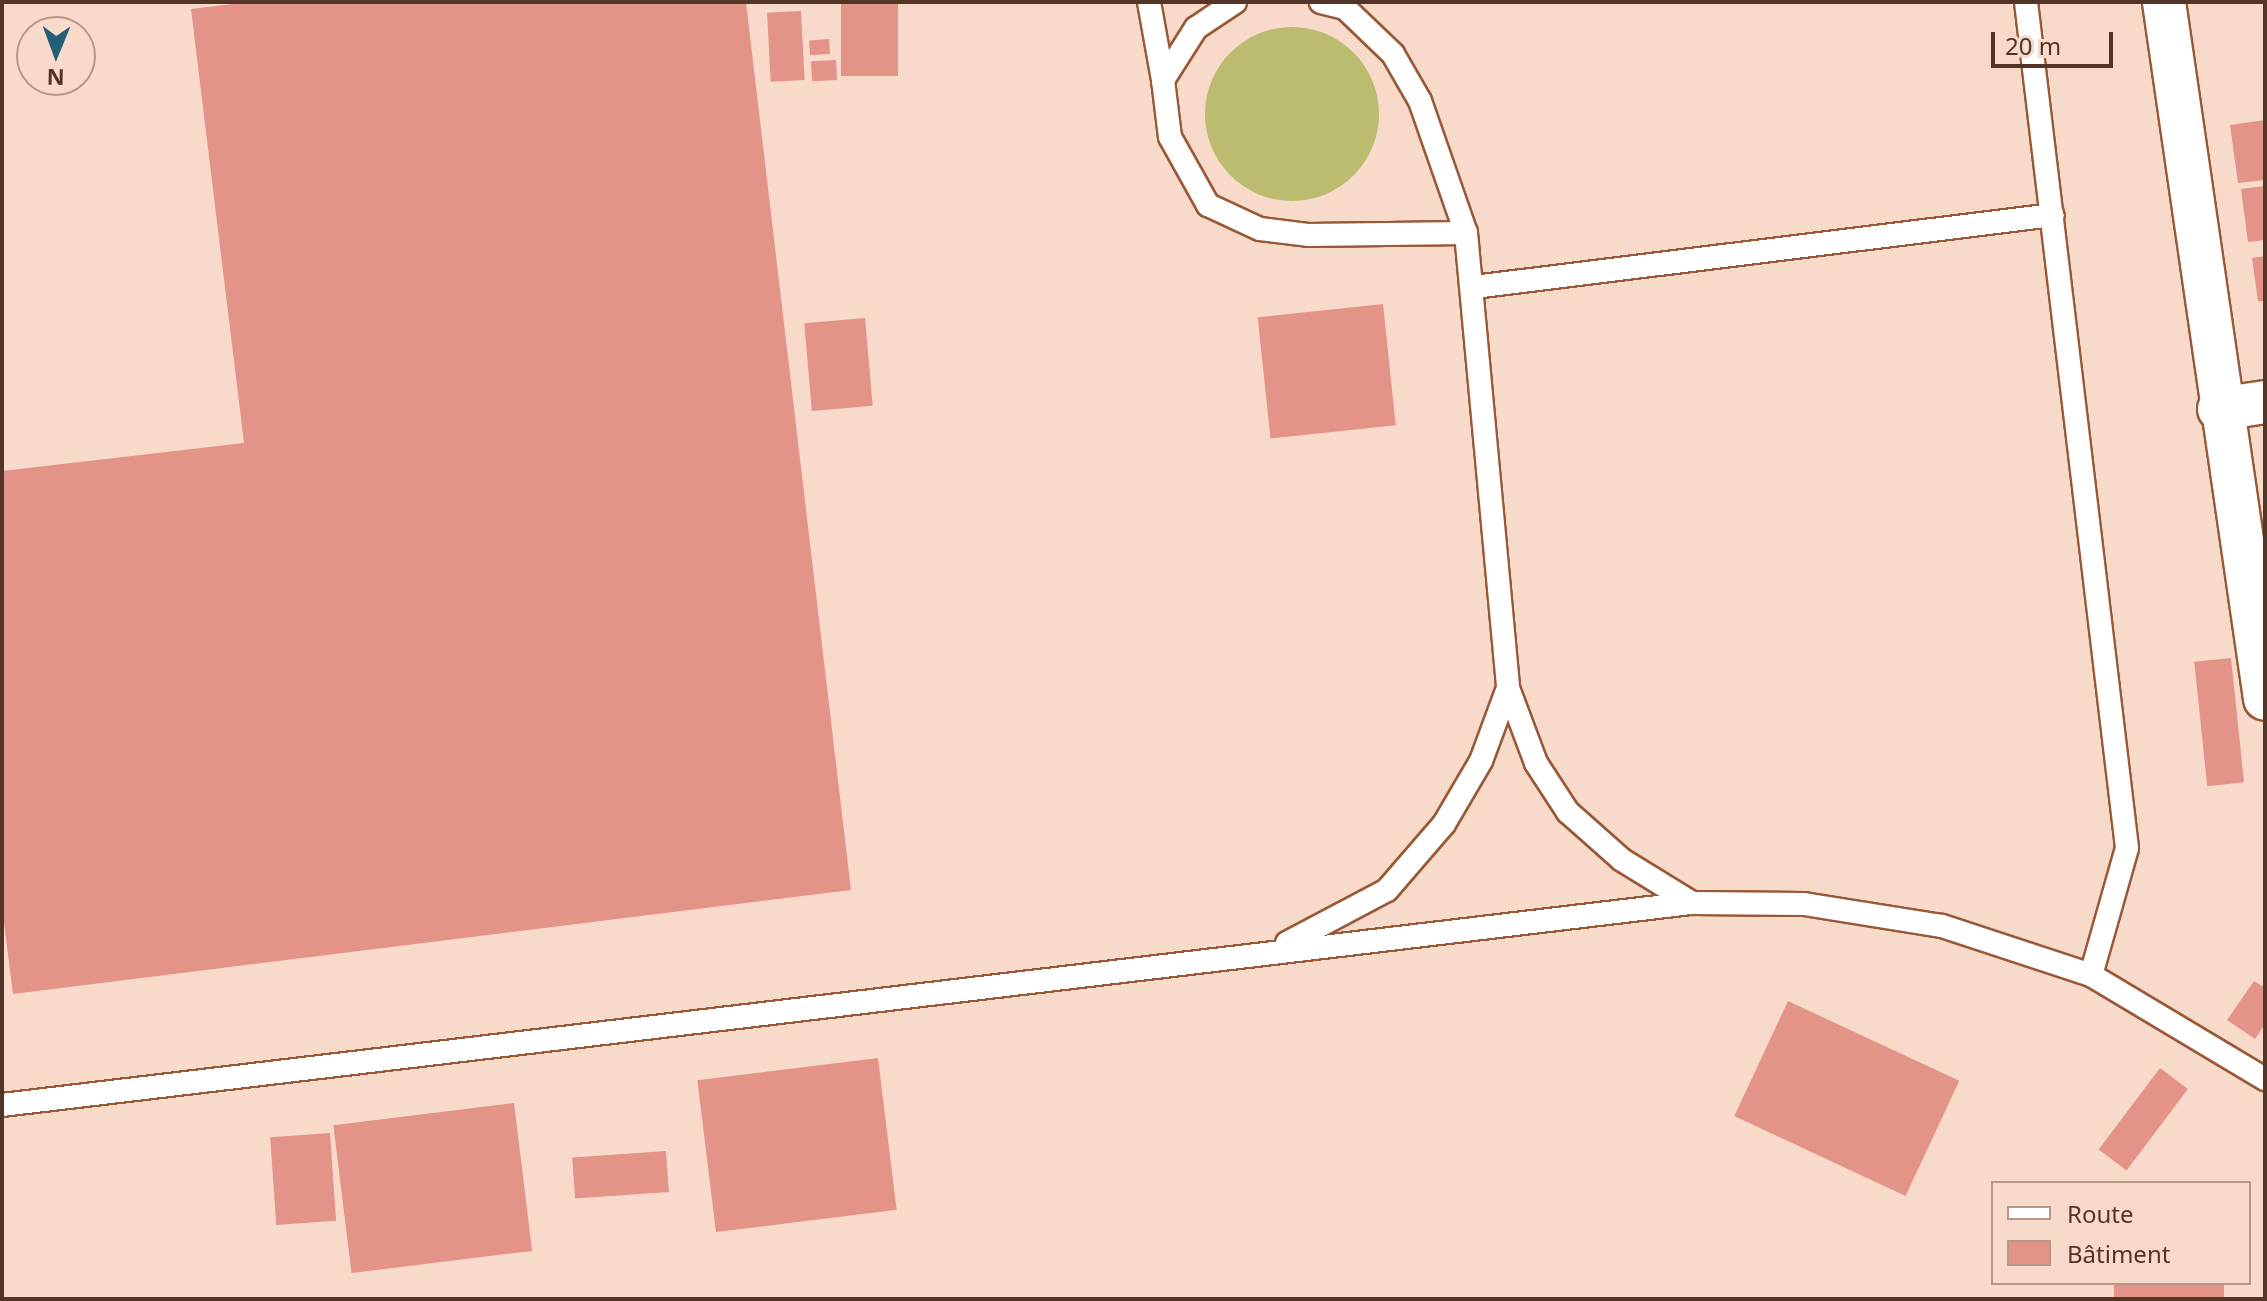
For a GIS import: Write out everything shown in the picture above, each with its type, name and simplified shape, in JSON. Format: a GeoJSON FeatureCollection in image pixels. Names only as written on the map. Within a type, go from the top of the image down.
{"type":"FeatureCollection","features":[{"type":"Feature","properties":{"kind":"street"},"geometry":{"type":"LineString","coordinates":[[2164,2],[2219,409],[2265,699]]}},
{"type":"Feature","properties":{"kind":"street"},"geometry":{"type":"LineString","coordinates":[[2219,409],[2265,402]]}},
{"type":"Feature","properties":{"kind":"lane"},"geometry":{"type":"LineString","coordinates":[[1149,2],[1170,137],[1208,205],[1260,229],[1308,235],[1466,233]]}},
{"type":"Feature","properties":{"kind":"lane"},"geometry":{"type":"LineString","coordinates":[[1163,80],[1196,28],[1235,2]]}},
{"type":"Feature","properties":{"kind":"lane"},"geometry":{"type":"LineString","coordinates":[[1321,2],[1345,8],[1393,54],[1420,101],[1466,233],[1474,287],[1508,688],[1536,763],[1568,812],[1622,860],[1692,903]]}},
{"type":"Feature","properties":{"kind":"lane"},"geometry":{"type":"LineString","coordinates":[[2026,2],[2127,848],[2091,975]]}},
{"type":"Feature","properties":{"kind":"lane"},"geometry":{"type":"LineString","coordinates":[[1474,287],[2053,215]]}},
{"type":"Feature","properties":{"kind":"lane"},"geometry":{"type":"LineString","coordinates":[[1275,949],[1387,890],[1444,824],[1481,761],[1508,688]]}},
{"type":"Feature","properties":{"kind":"lane"},"geometry":{"type":"LineString","coordinates":[[2,1105],[1275,949],[1692,903],[1804,904],[1942,926],[2091,975],[2265,1079]]}},
{"type":"Feature","properties":{"kind":"lane"},"geometry":{"type":"LineString","coordinates":[[2,1093],[44,1100]]}},
{"type":"Feature","properties":{"kind":"shaded area"},"geometry":{"type":"Polygon","coordinates":[[[1292,27],[1325,33],[1354,52],[1373,81],[1379,114],[1373,147],[1354,176],[1325,195],[1292,201],[1259,195],[1230,176],[1211,147],[1205,114],[1211,81],[1230,52],[1259,33],[1292,27]]]}},
{"type":"Feature","properties":{"kind":"building"},"geometry":{"type":"Polygon","coordinates":[[[249,2],[746,2],[851,890],[13,994],[2,907],[2,471],[244,443],[191,9],[249,2]]]}},
{"type":"Feature","properties":{"kind":"building"},"geometry":{"type":"Polygon","coordinates":[[[841,2],[898,2],[898,76],[841,76],[841,2]]]}},
{"type":"Feature","properties":{"kind":"building"},"geometry":{"type":"Polygon","coordinates":[[[801,11],[805,80],[771,82],[767,13],[801,11]]]}},
{"type":"Feature","properties":{"kind":"building"},"geometry":{"type":"Polygon","coordinates":[[[829,39],[830,54],[810,55],[809,40],[829,39]]]}},
{"type":"Feature","properties":{"kind":"building"},"geometry":{"type":"Polygon","coordinates":[[[836,60],[837,80],[812,81],[811,61],[836,60]]]}},
{"type":"Feature","properties":{"kind":"building"},"geometry":{"type":"Polygon","coordinates":[[[2265,120],[2265,180],[2238,183],[2230,125],[2265,120]]]}},
{"type":"Feature","properties":{"kind":"building"},"geometry":{"type":"Polygon","coordinates":[[[2265,186],[2265,240],[2248,242],[2241,189],[2265,186]]]}},
{"type":"Feature","properties":{"kind":"building"},"geometry":{"type":"Polygon","coordinates":[[[2265,256],[2265,301],[2258,301],[2252,258],[2265,256]]]}},
{"type":"Feature","properties":{"kind":"building"},"geometry":{"type":"Polygon","coordinates":[[[1383,304],[1396,425],[1270,439],[1258,317],[1383,304]]]}},
{"type":"Feature","properties":{"kind":"building"},"geometry":{"type":"Polygon","coordinates":[[[865,318],[873,406],[812,411],[804,323],[865,318]]]}},
{"type":"Feature","properties":{"kind":"building"},"geometry":{"type":"Polygon","coordinates":[[[2231,658],[2244,782],[2207,786],[2194,662],[2231,658]]]}},
{"type":"Feature","properties":{"kind":"building"},"geometry":{"type":"Polygon","coordinates":[[[2254,981],[2265,988],[2265,1024],[2255,1039],[2227,1020],[2254,981]]]}},
{"type":"Feature","properties":{"kind":"building"},"geometry":{"type":"Polygon","coordinates":[[[1788,1001],[1959,1081],[1906,1196],[1734,1116],[1788,1001]]]}},
{"type":"Feature","properties":{"kind":"building"},"geometry":{"type":"Polygon","coordinates":[[[878,1058],[897,1210],[716,1232],[697,1080],[878,1058]]]}},
{"type":"Feature","properties":{"kind":"building"},"geometry":{"type":"Polygon","coordinates":[[[2160,1068],[2188,1089],[2127,1171],[2099,1149],[2160,1068]]]}},
{"type":"Feature","properties":{"kind":"building"},"geometry":{"type":"Polygon","coordinates":[[[514,1103],[532,1251],[352,1273],[333,1125],[514,1103]]]}},
{"type":"Feature","properties":{"kind":"building"},"geometry":{"type":"Polygon","coordinates":[[[330,1133],[336,1221],[276,1225],[270,1137],[330,1133]]]}},
{"type":"Feature","properties":{"kind":"building"},"geometry":{"type":"Polygon","coordinates":[[[666,1151],[669,1192],[575,1198],[572,1158],[666,1151]]]}},
{"type":"Feature","properties":{"kind":"building"},"geometry":{"type":"Polygon","coordinates":[[[2114,1285],[2224,1285],[2224,1299],[2114,1299],[2114,1285]]]}}]}
